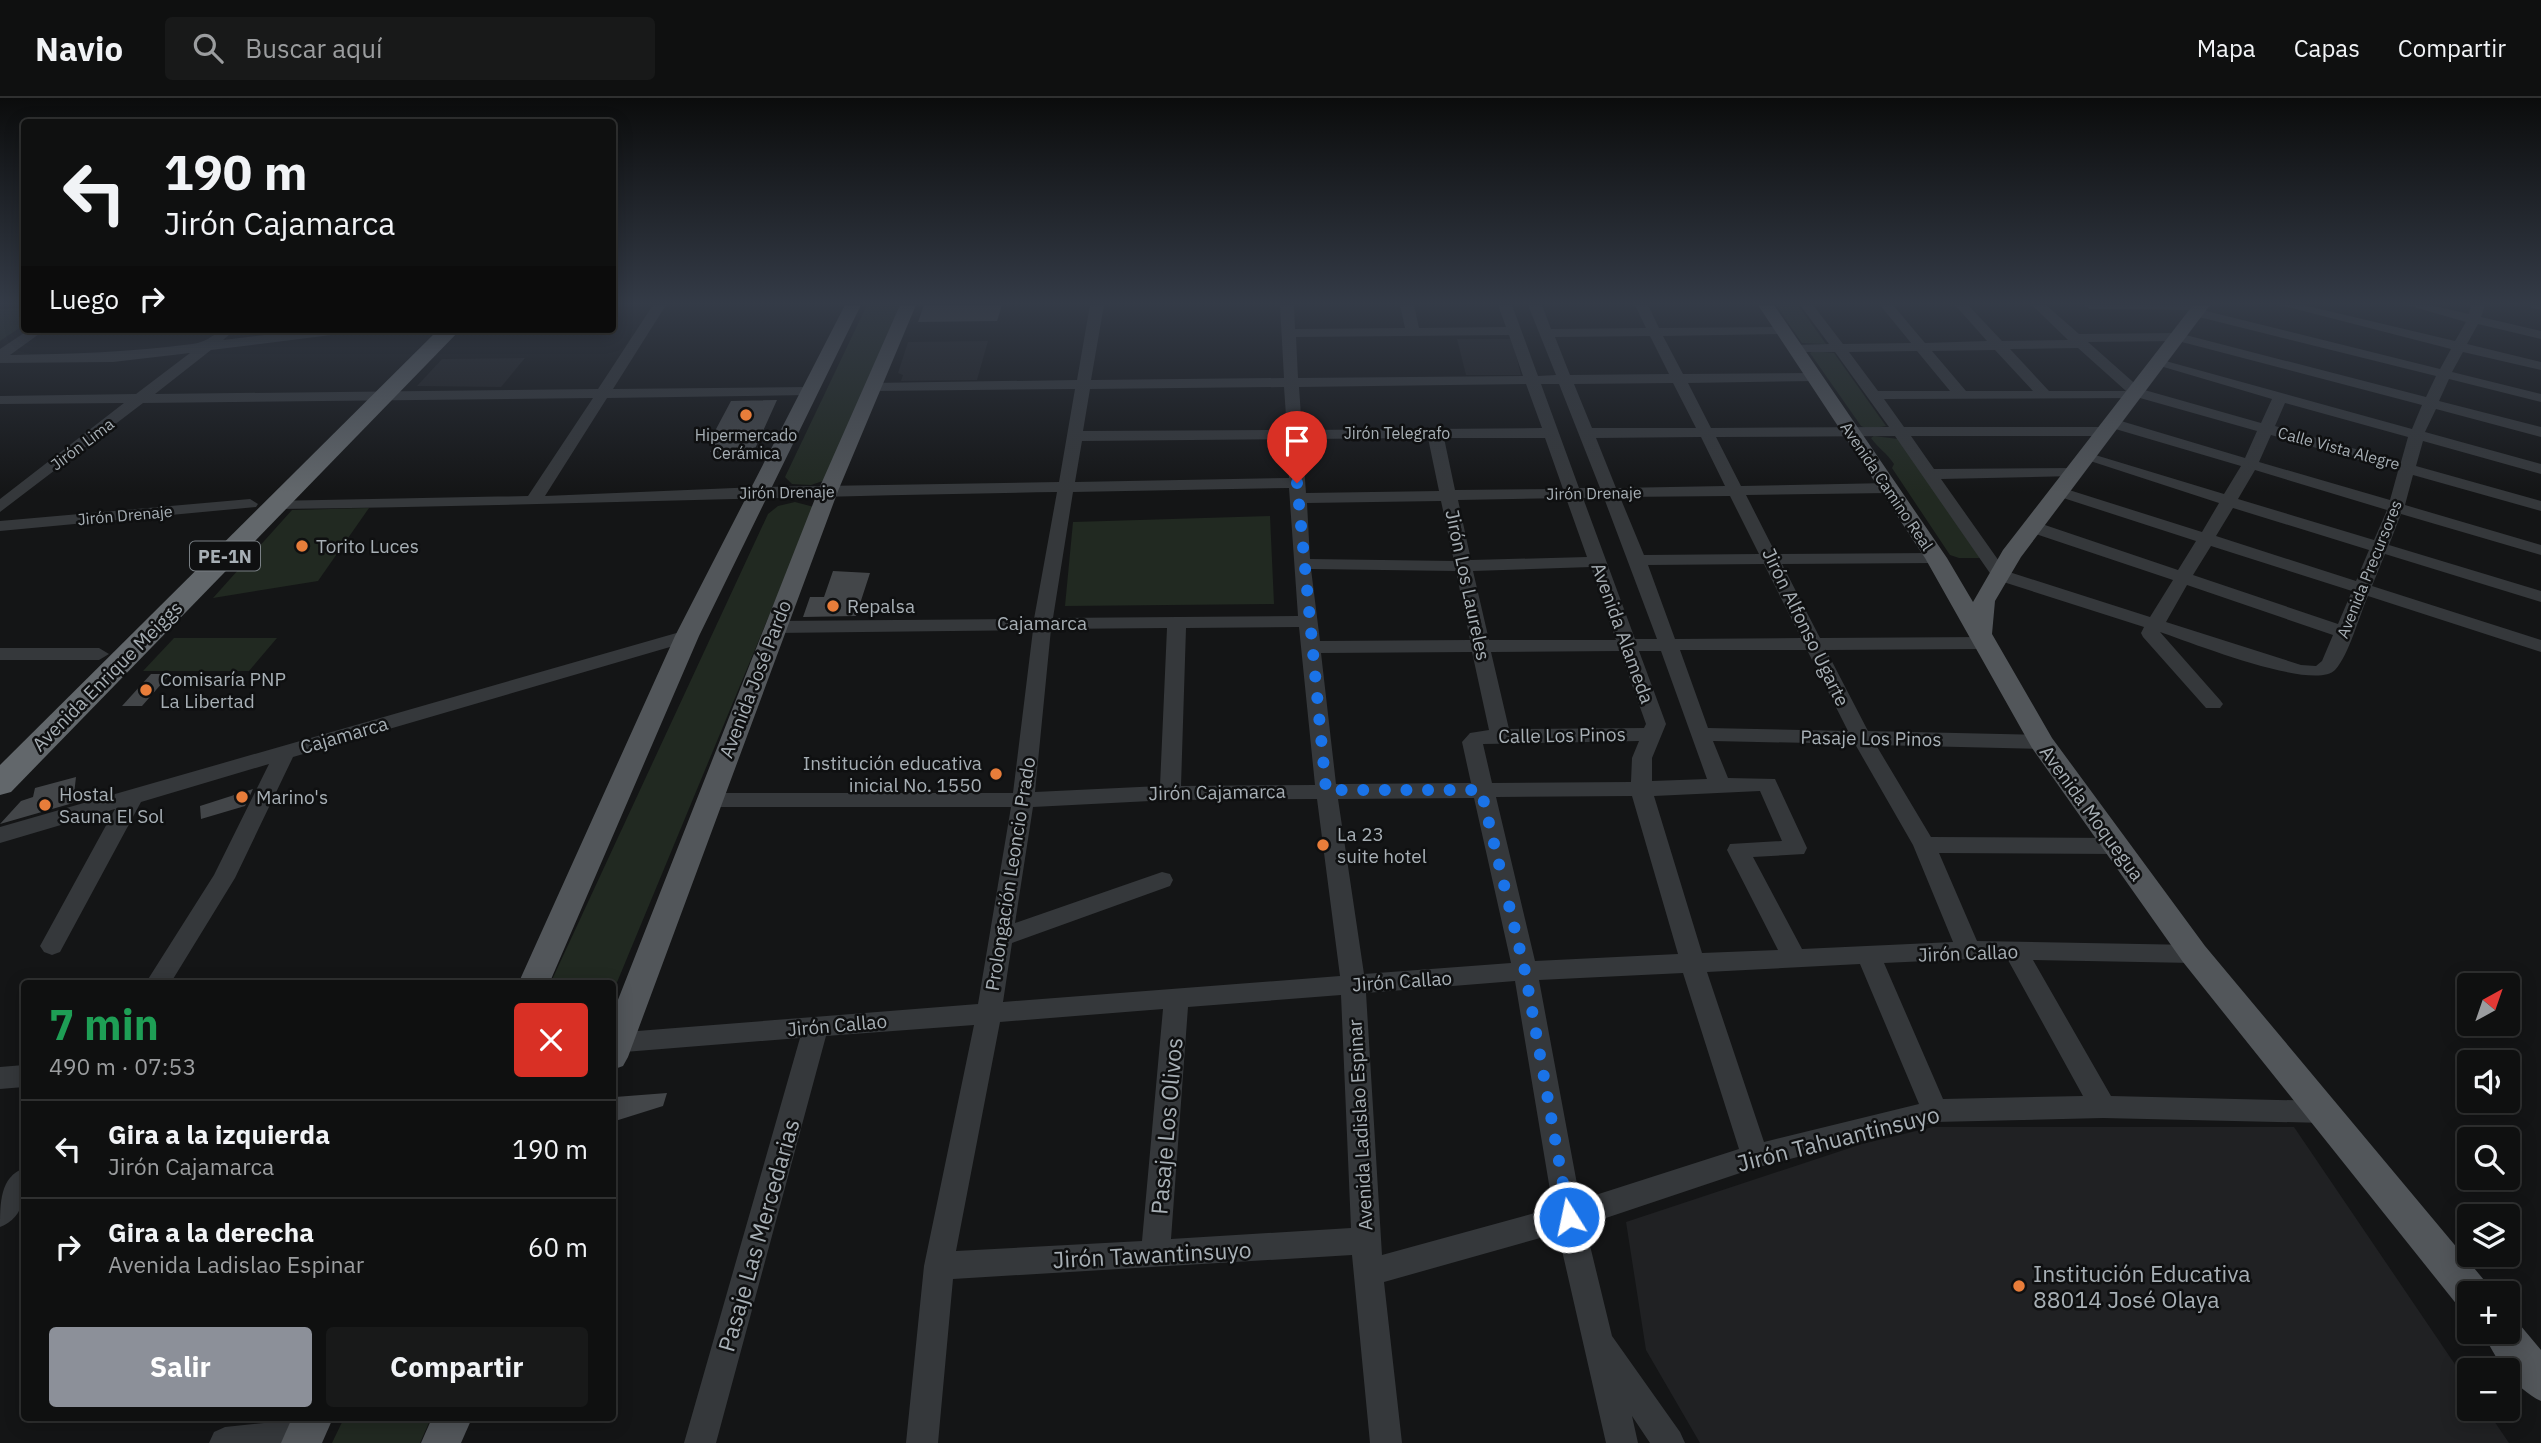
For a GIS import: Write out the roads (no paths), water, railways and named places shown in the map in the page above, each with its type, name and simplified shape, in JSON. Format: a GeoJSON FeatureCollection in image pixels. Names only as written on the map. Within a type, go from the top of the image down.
{"type":"FeatureCollection","features":[{"type":"Feature","properties":{"kind":"highway","name":"Avenida Enrique Meiggs"},"geometry":{"type":"LineString","coordinates":[[0,784],[277,504],[399,368]]}},
{"type":"Feature","properties":{"kind":"highway","name":"Avenida Enrique Meiggs"},"geometry":{"type":"LineString","coordinates":[[0,753],[250,504],[406,368]]}},
{"type":"Feature","properties":{"kind":"main road"},"geometry":{"type":"LineString","coordinates":[[535,980],[687,636],[820,368]]}},
{"type":"Feature","properties":{"kind":"main road","name":"Avenida José Pardo"},"geometry":{"type":"LineString","coordinates":[[616,1045],[775,627],[879,368]]}},
{"type":"Feature","properties":{"kind":"main road","name":"Avenida Camino Real"},"geometry":{"type":"LineString","coordinates":[[1808,368],[1936,558],[1982,639]]}},
{"type":"Feature","properties":{"kind":"main road"},"geometry":{"type":"LineString","coordinates":[[1982,639],[1984,601],[2000,575],[2032,527],[2154,368]]}},
{"type":"Feature","properties":{"kind":"main road","name":"Avenida Moquegua"},"geometry":{"type":"LineString","coordinates":[[1982,639],[2041,742],[2194,954],[2461,1281]]}},
{"type":"Feature","properties":{"kind":"main road"},"geometry":{"type":"LineString","coordinates":[[2512,1344],[2541,1381]]}},
{"type":"Feature","properties":{"kind":"main road"},"geometry":{"type":"LineString","coordinates":[[441,1443],[451,1421]]}},
{"type":"Feature","properties":{"kind":"street","name":"Jirón Lima"},"geometry":{"type":"LineString","coordinates":[[0,507],[181,368]]}},
{"type":"Feature","properties":{"kind":"street"},"geometry":{"type":"LineString","coordinates":[[533,501],[619,368]]}},
{"type":"Feature","properties":{"kind":"street","name":"Prolongación Leoncio Prado"},"geometry":{"type":"LineString","coordinates":[[922,1443],[939,1266],[989,1012],[1023,800],[1043,622],[1087,368]]}},
{"type":"Feature","properties":{"kind":"street","name":"Avenida Ladislao Espinar"},"geometry":{"type":"LineString","coordinates":[[1289,368],[1302,564],[1326,790],[1353,985],[1368,1273],[1386,1443]]}},
{"type":"Feature","properties":{"kind":"street","name":"Avenida Alameda"},"geometry":{"type":"LineString","coordinates":[[1529,368],[1656,723],[1654,734]]}},
{"type":"Feature","properties":{"kind":"street","name":"Avenida Alameda"},"geometry":{"type":"LineString","coordinates":[[1562,368],[1637,560],[1719,784]]}},
{"type":"Feature","properties":{"kind":"street","name":"Jirón Alfonso Ugarte"},"geometry":{"type":"LineString","coordinates":[[1673,368],[1773,559],[1861,737],[1924,845],[1969,950]]}},
{"type":"Feature","properties":{"kind":"street"},"geometry":{"type":"LineString","coordinates":[[1851,368],[1874,395],[2000,575],[2155,622]]}},
{"type":"Feature","properties":{"kind":"street"},"geometry":{"type":"LineString","coordinates":[[1939,368],[1960,393]]}},
{"type":"Feature","properties":{"kind":"street"},"geometry":{"type":"LineString","coordinates":[[2019,368],[2043,393]]}},
{"type":"Feature","properties":{"kind":"street"},"geometry":{"type":"LineString","coordinates":[[2106,368],[2135,393]]}},
{"type":"Feature","properties":{"kind":"street"},"geometry":{"type":"LineString","coordinates":[[2174,368],[2541,469]]}},
{"type":"Feature","properties":{"kind":"street"},"geometry":{"type":"LineString","coordinates":[[2295,368],[2541,432]]}},
{"type":"Feature","properties":{"kind":"street"},"geometry":{"type":"LineString","coordinates":[[2421,368],[2541,398]]}},
{"type":"Feature","properties":{"kind":"street","name":"Avenida Precursores"},"geometry":{"type":"LineString","coordinates":[[2155,622],[2299,671],[2317,673],[2327,669],[2363,590],[2396,507],[2417,435],[2447,368]]}},
{"type":"Feature","properties":{"kind":"street"},"geometry":{"type":"LineString","coordinates":[[870,387],[1814,377]]}},
{"type":"Feature","properties":{"kind":"street"},"geometry":{"type":"LineString","coordinates":[[0,400],[808,391]]}},
{"type":"Feature","properties":{"kind":"street"},"geometry":{"type":"LineString","coordinates":[[1874,395],[2135,393]]}},
{"type":"Feature","properties":{"kind":"street","name":"Calle Vista Alegre"},"geometry":{"type":"LineString","coordinates":[[2135,393],[2541,506]]}},
{"type":"Feature","properties":{"kind":"street"},"geometry":{"type":"LineString","coordinates":[[2213,704],[2150,633],[2250,465],[2280,397]]}},
{"type":"Feature","properties":{"kind":"street"},"geometry":{"type":"LineString","coordinates":[[1587,433],[1900,432],[2109,427],[2541,550]]}},
{"type":"Feature","properties":{"kind":"street","name":"Jirón Los Laureles"},"geometry":{"type":"LineString","coordinates":[[1435,433],[1500,736]]}},
{"type":"Feature","properties":{"kind":"street","name":"Jirón Telegrafo"},"geometry":{"type":"LineString","coordinates":[[1074,436],[1552,433]]}},
{"type":"Feature","properties":{"kind":"street"},"geometry":{"type":"LineString","coordinates":[[1929,474],[2081,464],[2228,501],[2541,597]]}},
{"type":"Feature","properties":{"kind":"street","name":"Jirón Drenaje"},"geometry":{"type":"LineString","coordinates":[[277,504],[533,501],[758,492],[1066,486],[1449,495],[1889,488]]}},
{"type":"Feature","properties":{"kind":"street"},"geometry":{"type":"LineString","coordinates":[[2060,492],[2541,646]]}},
{"type":"Feature","properties":{"kind":"street","name":"Jirón Drenaje"},"geometry":{"type":"LineString","coordinates":[[0,526],[250,504]]}},
{"type":"Feature","properties":{"kind":"street"},"geometry":{"type":"LineString","coordinates":[[2032,527],[2343,632]]}},
{"type":"Feature","properties":{"kind":"street"},"geometry":{"type":"LineString","coordinates":[[1637,560],[1936,558]]}},
{"type":"Feature","properties":{"kind":"street"},"geometry":{"type":"LineString","coordinates":[[1302,564],[1463,566],[1597,562]]}},
{"type":"Feature","properties":{"kind":"street","name":"Cajamarca"},"geometry":{"type":"LineString","coordinates":[[775,627],[1308,621]]}},
{"type":"Feature","properties":{"kind":"street"},"geometry":{"type":"LineString","coordinates":[[1170,793],[1177,624]]}},
{"type":"Feature","properties":{"kind":"street","name":"Cajamarca"},"geometry":{"type":"LineString","coordinates":[[0,835],[687,636]]}},
{"type":"Feature","properties":{"kind":"street"},"geometry":{"type":"LineString","coordinates":[[1311,647],[1481,648],[1626,643],[1814,643],[1982,639]]}},
{"type":"Feature","properties":{"kind":"street"},"geometry":{"type":"LineString","coordinates":[[0,654],[99,654]]}},
{"type":"Feature","properties":{"kind":"street"},"geometry":{"type":"LineString","coordinates":[[1654,734],[1642,758],[1642,789],[1693,965],[1755,1156]]}},
{"type":"Feature","properties":{"kind":"street","name":"Calle Los Pinos"},"geometry":{"type":"LineString","coordinates":[[1481,790],[1472,743],[1477,738],[1654,734]]}},
{"type":"Feature","properties":{"kind":"street","name":"Pasaje Los Pinos"},"geometry":{"type":"LineString","coordinates":[[1701,734],[2041,742]]}},
{"type":"Feature","properties":{"kind":"street"},"geometry":{"type":"LineString","coordinates":[[160,980],[224,878],[285,752]]}},
{"type":"Feature","properties":{"kind":"street","name":"Jirón Cajamarca"},"geometry":{"type":"LineString","coordinates":[[709,800],[1023,800],[1170,793],[1642,789],[1767,784],[1796,848],[1738,849],[1795,959]]}},
{"type":"Feature","properties":{"kind":"street"},"geometry":{"type":"LineString","coordinates":[[1481,790],[1525,971],[1569,1217],[1622,1443]]}},
{"type":"Feature","properties":{"kind":"street"},"geometry":{"type":"LineString","coordinates":[[51,946],[132,798]]}},
{"type":"Feature","properties":{"kind":"street"},"geometry":{"type":"LineString","coordinates":[[1924,845],[2116,846]]}},
{"type":"Feature","properties":{"kind":"street"},"geometry":{"type":"LineString","coordinates":[[1000,937],[1162,880]]}},
{"type":"Feature","properties":{"kind":"street","name":"Jirón Callao"},"geometry":{"type":"LineString","coordinates":[[616,1048],[989,1012],[1525,971],[1869,957],[1969,950],[2194,954]]}},
{"type":"Feature","properties":{"kind":"street"},"geometry":{"type":"LineString","coordinates":[[2015,951],[2103,1107]]}},
{"type":"Feature","properties":{"kind":"street"},"geometry":{"type":"LineString","coordinates":[[1869,957],[1935,1111]]}},
{"type":"Feature","properties":{"kind":"street","name":"Pasaje Los Olivos"},"geometry":{"type":"LineString","coordinates":[[1155,1254],[1176,998]]}},
{"type":"Feature","properties":{"kind":"street","name":"Pasaje Las Mercedarias"},"geometry":{"type":"LineString","coordinates":[[700,1443],[816,1027]]}},
{"type":"Feature","properties":{"kind":"street"},"geometry":{"type":"LineString","coordinates":[[0,1078],[21,1076]]}},
{"type":"Feature","properties":{"kind":"street","name":"Jirón Tahuantinsuyo"},"geometry":{"type":"LineString","coordinates":[[1368,1273],[1569,1217],[1755,1156],[1935,1111],[2103,1107],[2325,1112]]}},
{"type":"Feature","properties":{"kind":"street"},"geometry":{"type":"LineString","coordinates":[[0,1214],[21,1184]]}},
{"type":"Feature","properties":{"kind":"street","name":"Jirón Tawantinsuyo"},"geometry":{"type":"LineString","coordinates":[[939,1266],[1366,1241]]}},
{"type":"Feature","properties":{"kind":"street"},"geometry":{"type":"LineString","coordinates":[[1597,1338],[1669,1443]]}},
{"type":"Feature","properties":{"kind":"street"},"geometry":{"type":"LineString","coordinates":[[225,1443],[306,1432]]}},
{"type":"Feature","properties":{"kind":"place","name":"Hipermercado Cerámica"},"geometry":{"type":"Point","coordinates":[746,415]}},
{"type":"Feature","properties":{"kind":"place","name":"Torito Luces"},"geometry":{"type":"Point","coordinates":[302,546]}},
{"type":"Feature","properties":{"kind":"place","name":"Repalsa"},"geometry":{"type":"Point","coordinates":[833,606]}},
{"type":"Feature","properties":{"kind":"place","name":"Comisaría PNP La Libertad"},"geometry":{"type":"Point","coordinates":[146,690]}},
{"type":"Feature","properties":{"kind":"place","name":"Institución educativa inicial No. 1550"},"geometry":{"type":"Point","coordinates":[996,774]}},
{"type":"Feature","properties":{"kind":"place","name":"Marino's"},"geometry":{"type":"Point","coordinates":[242,797]}},
{"type":"Feature","properties":{"kind":"place","name":"Hostal Sauna El Sol"},"geometry":{"type":"Point","coordinates":[45,805]}},
{"type":"Feature","properties":{"kind":"place","name":"La 23 suite hotel"},"geometry":{"type":"Point","coordinates":[1323,845]}},
{"type":"Feature","properties":{"kind":"place","name":"Institución Educativa 88014 José Olaya"},"geometry":{"type":"Point","coordinates":[2019,1286]}}]}
